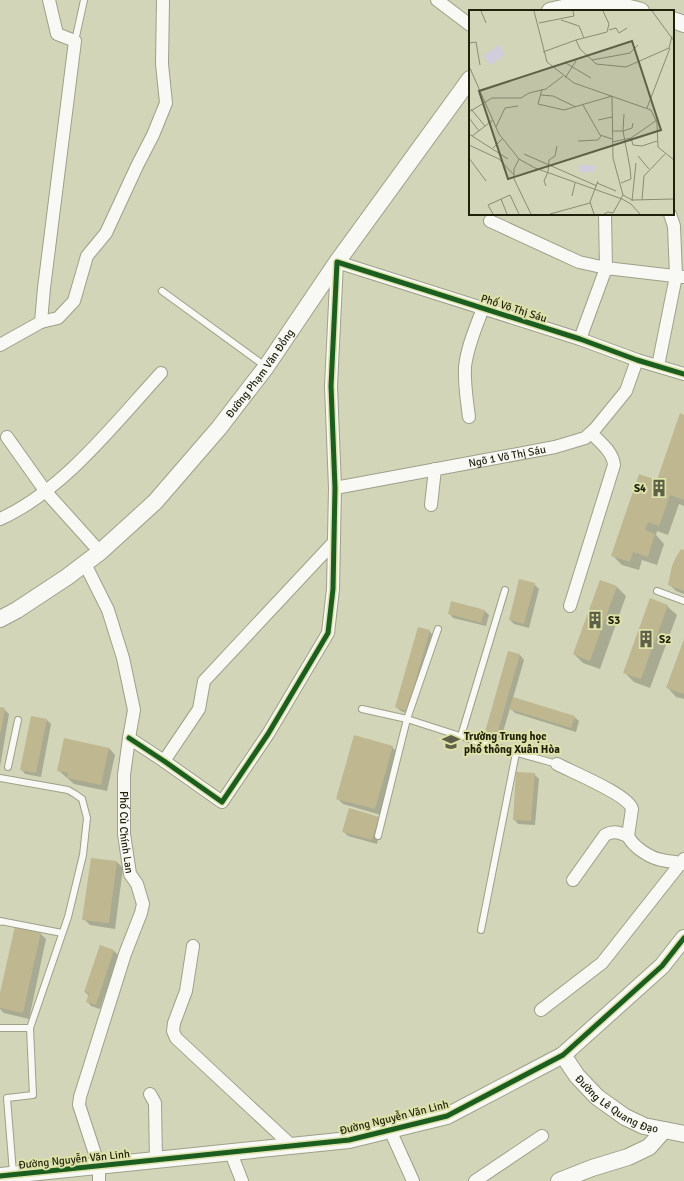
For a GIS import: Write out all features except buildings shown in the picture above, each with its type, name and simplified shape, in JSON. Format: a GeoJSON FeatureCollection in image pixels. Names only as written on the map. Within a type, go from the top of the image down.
{"type":"FeatureCollection","features":[{"type":"Feature","properties":{"kind":"street"},"geometry":{"type":"LineString","coordinates":[[42,322],[44,288],[75,41],[57,34],[49,0]]}},
{"type":"Feature","properties":{"kind":"street"},"geometry":{"type":"LineString","coordinates":[[0,345],[42,322],[58,318],[74,301],[87,256],[106,233],[153,135],[166,103],[162,64],[163,0]]}},
{"type":"Feature","properties":{"kind":"street"},"geometry":{"type":"LineString","coordinates":[[437,0],[469,24]]}},
{"type":"Feature","properties":{"kind":"street"},"geometry":{"type":"LineString","coordinates":[[554,10],[584,4],[609,8],[631,8],[638,10]]}},
{"type":"Feature","properties":{"kind":"street"},"geometry":{"type":"LineString","coordinates":[[674,20],[684,24]]}},
{"type":"Feature","properties":{"kind":"street","name":"Đường Phạm Văn Đồng"},"geometry":{"type":"LineString","coordinates":[[0,620],[67,577],[88,571],[100,552],[155,502],[219,428],[266,367],[337,262],[469,80]]}},
{"type":"Feature","properties":{"kind":"street"},"geometry":{"type":"LineString","coordinates":[[580,339],[606,268],[605,215]]}},
{"type":"Feature","properties":{"kind":"street"},"geometry":{"type":"LineString","coordinates":[[658,366],[680,277],[679,226],[671,215]]}},
{"type":"Feature","properties":{"kind":"street"},"geometry":{"type":"LineString","coordinates":[[490,222],[579,262],[606,268],[680,277]]}},
{"type":"Feature","properties":{"kind":"street"},"geometry":{"type":"LineString","coordinates":[[129,738],[222,802],[268,734],[328,633],[334,589],[335,488],[331,386],[337,262]]}},
{"type":"Feature","properties":{"kind":"street","name":"Phố Võ Thị Sáu"},"geometry":{"type":"LineString","coordinates":[[337,262],[580,339],[637,360],[684,374]]}},
{"type":"Feature","properties":{"kind":"street"},"geometry":{"type":"LineString","coordinates":[[469,417],[465,380],[466,359],[483,308]]}},
{"type":"Feature","properties":{"kind":"street","name":"Ngõ 1 Võ Thị Sáu"},"geometry":{"type":"LineString","coordinates":[[335,488],[555,448],[585,438],[595,429],[626,391],[637,360]]}},
{"type":"Feature","properties":{"kind":"street"},"geometry":{"type":"LineString","coordinates":[[0,519],[29,504],[46,492],[109,430],[161,373]]}},
{"type":"Feature","properties":{"kind":"street"},"geometry":{"type":"LineString","coordinates":[[570,606],[614,465],[614,460],[610,453],[591,433]]}},
{"type":"Feature","properties":{"kind":"street"},"geometry":{"type":"LineString","coordinates":[[7,437],[46,492],[100,552]]}},
{"type":"Feature","properties":{"kind":"street"},"geometry":{"type":"LineString","coordinates":[[431,505],[436,469]]}},
{"type":"Feature","properties":{"kind":"street"},"geometry":{"type":"LineString","coordinates":[[164,761],[200,709],[204,681],[334,542]]}},
{"type":"Feature","properties":{"kind":"street","name":"Phố Cù Chính Lan"},"geometry":{"type":"LineString","coordinates":[[88,571],[108,610],[123,658],[134,710],[124,775],[124,834],[130,874],[137,884],[143,904],[125,954],[80,1097],[79,1105],[99,1174]]}},
{"type":"Feature","properties":{"kind":"street"},"geometry":{"type":"LineString","coordinates":[[557,764],[610,790],[631,805],[632,810],[628,836]]}},
{"type":"Feature","properties":{"kind":"street"},"geometry":{"type":"LineString","coordinates":[[573,880],[605,835],[612,831],[628,836],[642,851],[659,860],[683,862]]}},
{"type":"Feature","properties":{"kind":"street"},"geometry":{"type":"LineString","coordinates":[[541,1010],[602,963],[683,862]]}},
{"type":"Feature","properties":{"kind":"street","name":"Đường Nguyễn Văn Linh"},"geometry":{"type":"LineString","coordinates":[[6,1176],[99,1174],[156,1161],[349,1140],[447,1116],[563,1055],[662,966],[684,938]]}},
{"type":"Feature","properties":{"kind":"street"},"geometry":{"type":"LineString","coordinates":[[193,946],[186,991],[174,1023],[173,1031],[176,1038],[292,1146]]}},
{"type":"Feature","properties":{"kind":"street","name":"Đường Lê Quang Đạo"},"geometry":{"type":"LineString","coordinates":[[563,1055],[577,1076],[597,1097],[625,1117],[644,1126],[684,1134]]}},
{"type":"Feature","properties":{"kind":"street"},"geometry":{"type":"LineString","coordinates":[[150,1094],[155,1103],[156,1161]]}},
{"type":"Feature","properties":{"kind":"street"},"geometry":{"type":"LineString","coordinates":[[390,1130],[413,1181]]}},
{"type":"Feature","properties":{"kind":"street"},"geometry":{"type":"LineString","coordinates":[[559,1181],[592,1168],[628,1157],[649,1147],[664,1130]]}},
{"type":"Feature","properties":{"kind":"street"},"geometry":{"type":"LineString","coordinates":[[476,1181],[542,1136]]}},
{"type":"Feature","properties":{"kind":"street"},"geometry":{"type":"LineString","coordinates":[[231,1153],[242,1181]]}},
{"type":"Feature","properties":{"kind":"lane"},"geometry":{"type":"LineString","coordinates":[[75,41],[84,0]]}},
{"type":"Feature","properties":{"kind":"lane"},"geometry":{"type":"LineString","coordinates":[[162,291],[266,367]]}},
{"type":"Feature","properties":{"kind":"lane"},"geometry":{"type":"LineString","coordinates":[[461,736],[505,590]]}},
{"type":"Feature","properties":{"kind":"lane"},"geometry":{"type":"LineString","coordinates":[[657,591],[684,601]]}},
{"type":"Feature","properties":{"kind":"lane"},"geometry":{"type":"LineString","coordinates":[[378,836],[407,719],[438,629]]}},
{"type":"Feature","properties":{"kind":"lane"},"geometry":{"type":"LineString","coordinates":[[362,709],[407,719],[516,753],[557,764]]}},
{"type":"Feature","properties":{"kind":"lane"},"geometry":{"type":"LineString","coordinates":[[8,767],[18,720]]}},
{"type":"Feature","properties":{"kind":"lane"},"geometry":{"type":"LineString","coordinates":[[481,930],[516,753]]}},
{"type":"Feature","properties":{"kind":"lane"},"geometry":{"type":"LineString","coordinates":[[0,778],[68,790],[80,798],[84,803],[87,818],[83,855],[68,916],[30,1028],[33,1095],[0,1099]]}},
{"type":"Feature","properties":{"kind":"lane"},"geometry":{"type":"LineString","coordinates":[[0,922],[0,920],[62,934]]}},
{"type":"Feature","properties":{"kind":"lane"},"geometry":{"type":"LineString","coordinates":[[0,1028],[30,1028]]}},
{"type":"Feature","properties":{"kind":"lane"},"geometry":{"type":"LineString","coordinates":[[6,1176],[7,1098]]}},
{"type":"Feature","properties":{"kind":"cycle path"},"geometry":{"type":"LineString","coordinates":[[129,738],[222,802],[268,734],[328,633],[333,589],[335,488],[331,386],[337,262],[580,339],[637,360],[684,374]]}},
{"type":"Feature","properties":{"kind":"cycle path"},"geometry":{"type":"LineString","coordinates":[[0,1176],[349,1140],[447,1116],[563,1055],[662,966],[684,938]]}},
{"type":"Feature","properties":{"kind":"place","name":"S4"},"geometry":{"type":"Point","coordinates":[659,488]}},
{"type":"Feature","properties":{"kind":"place","name":"S3"},"geometry":{"type":"Point","coordinates":[595,620]}},
{"type":"Feature","properties":{"kind":"place","name":"S2"},"geometry":{"type":"Point","coordinates":[646,639]}},
{"type":"Feature","properties":{"kind":"place","name":"Trường Trung học phổ thông Xuân Hòa"},"geometry":{"type":"Point","coordinates":[451,742]}}]}
